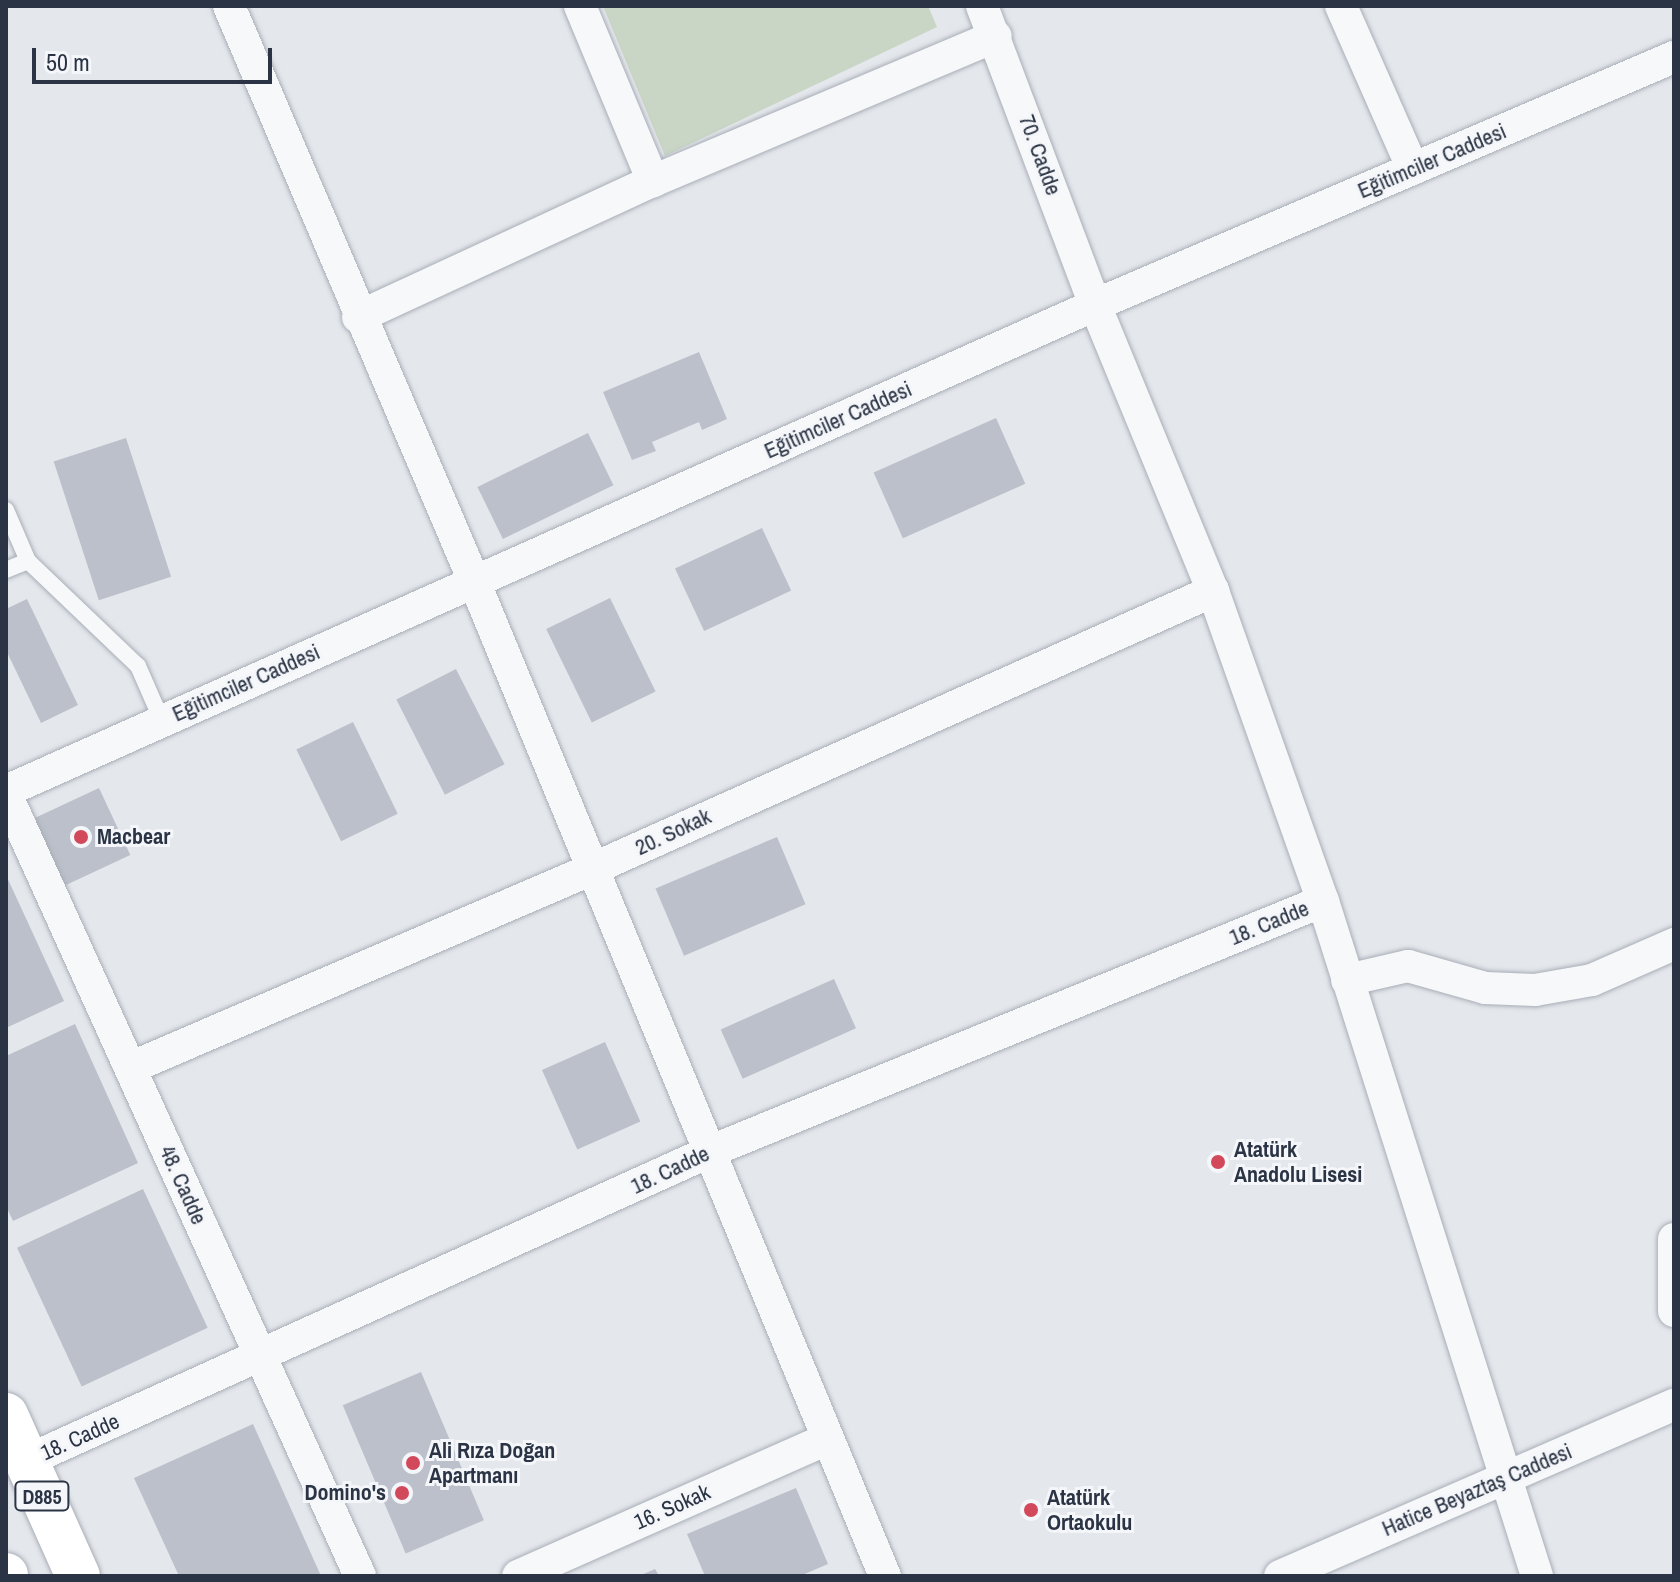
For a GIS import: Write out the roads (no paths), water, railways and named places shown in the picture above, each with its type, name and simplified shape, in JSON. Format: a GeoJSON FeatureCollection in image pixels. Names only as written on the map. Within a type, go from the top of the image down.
{"type":"FeatureCollection","features":[{"type":"Feature","properties":{"kind":"main road","name":"D885"},"geometry":{"type":"LineString","coordinates":[[6,1415],[78,1576]]}},
{"type":"Feature","properties":{"kind":"street"},"geometry":{"type":"LineString","coordinates":[[229,6],[358,317],[474,581],[590,870],[711,1151],[885,1576]]}},
{"type":"Feature","properties":{"kind":"street"},"geometry":{"type":"LineString","coordinates":[[580,6],[653,181]]}},
{"type":"Feature","properties":{"kind":"street","name":"70. Cadde"},"geometry":{"type":"LineString","coordinates":[[982,6],[996,36],[1095,305],[1213,591],[1323,901],[1503,1479],[1537,1576]]}},
{"type":"Feature","properties":{"kind":"street"},"geometry":{"type":"LineString","coordinates":[[1341,6],[1413,169]]}},
{"type":"Feature","properties":{"kind":"street"},"geometry":{"type":"LineString","coordinates":[[358,317],[653,181],[996,36]]}},
{"type":"Feature","properties":{"kind":"street","name":"Eğitimciler Caddesi"},"geometry":{"type":"LineString","coordinates":[[6,792],[1095,305],[1674,57]]}},
{"type":"Feature","properties":{"kind":"street","name":"20. Sokak"},"geometry":{"type":"LineString","coordinates":[[130,1068],[590,870],[1213,591]]}},
{"type":"Feature","properties":{"kind":"street","name":"48. Cadde"},"geometry":{"type":"LineString","coordinates":[[6,792],[360,1576]]}},
{"type":"Feature","properties":{"kind":"street","name":"18. Cadde"},"geometry":{"type":"LineString","coordinates":[[26,1461],[261,1358],[711,1151],[1323,901]]}},
{"type":"Feature","properties":{"kind":"street"},"geometry":{"type":"LineString","coordinates":[[1347,980],[1408,966],[1485,988],[1535,990],[1592,980],[1674,944]]}},
{"type":"Feature","properties":{"kind":"street"},"geometry":{"type":"LineString","coordinates":[[1674,1239],[1674,1311]]}},
{"type":"Feature","properties":{"kind":"street","name":"Hatice Beyaztaş Caddesi"},"geometry":{"type":"LineString","coordinates":[[1280,1576],[1674,1405]]}},
{"type":"Feature","properties":{"kind":"street","name":"16. Sokak"},"geometry":{"type":"LineString","coordinates":[[518,1576],[827,1439]]}},
{"type":"Feature","properties":{"kind":"lane"},"geometry":{"type":"LineString","coordinates":[[6,510],[28,561],[138,666],[162,721]]}},
{"type":"Feature","properties":{"kind":"lane"},"geometry":{"type":"LineString","coordinates":[[6,570],[28,561]]}},
{"type":"Feature","properties":{"kind":"place","name":"Macbear"},"geometry":{"type":"Point","coordinates":[81,837]}},
{"type":"Feature","properties":{"kind":"place","name":"Atatürk Anadolu Lisesi"},"geometry":{"type":"Point","coordinates":[1218,1162]}},
{"type":"Feature","properties":{"kind":"place","name":"Ali Rıza Doğan Apartmanı"},"geometry":{"type":"Point","coordinates":[413,1463]}},
{"type":"Feature","properties":{"kind":"place","name":"Domino's"},"geometry":{"type":"Point","coordinates":[402,1493]}},
{"type":"Feature","properties":{"kind":"place","name":"Atatürk Ortaokulu"},"geometry":{"type":"Point","coordinates":[1031,1510]}}]}
